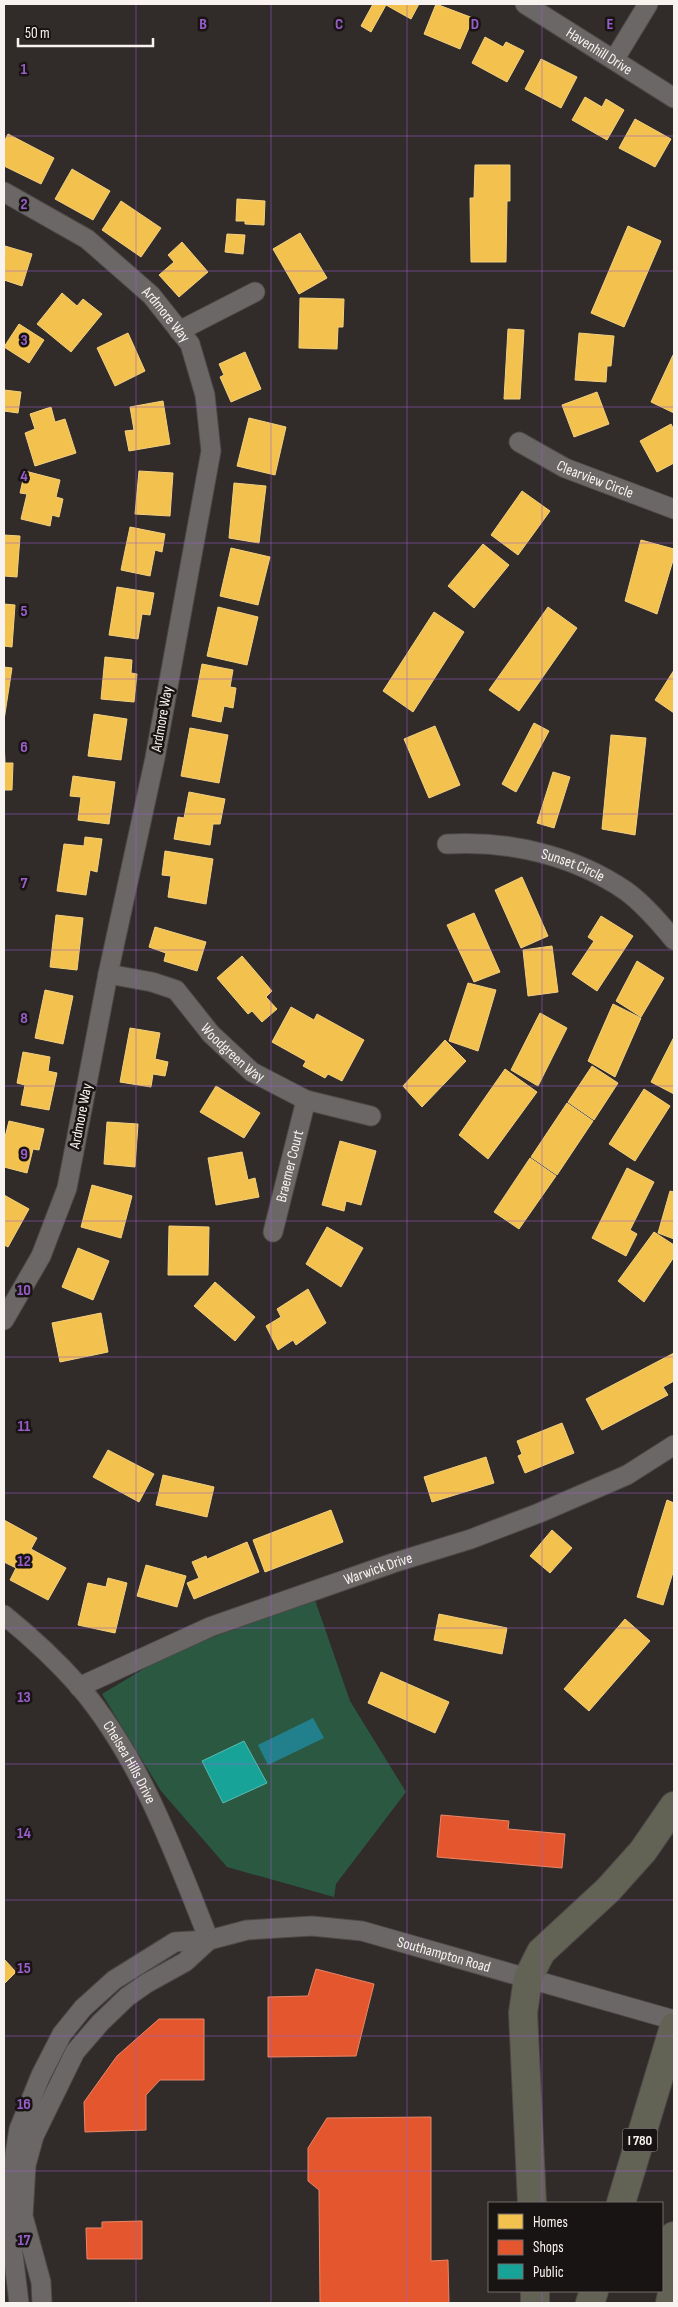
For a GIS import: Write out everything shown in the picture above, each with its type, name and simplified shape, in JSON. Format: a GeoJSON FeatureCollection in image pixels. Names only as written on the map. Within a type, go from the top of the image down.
{"type":"FeatureCollection","features":[{"type":"Feature","properties":{"kind":"highway"},"geometry":{"type":"LineString","coordinates":[[532,2202],[523,2012],[528,1978],[542,1952],[608,1890],[643,1851],[674,1806]]}},
{"type":"Feature","properties":{"kind":"highway","name":"I 780"},"geometry":{"type":"LineString","coordinates":[[621,2202],[674,2027]]}},
{"type":"Feature","properties":{"kind":"highway"},"geometry":{"type":"LineString","coordinates":[[663,2267],[674,2236]]}},
{"type":"Feature","properties":{"kind":"highway"},"geometry":{"type":"LineString","coordinates":[[670,2303],[674,2285]]}},
{"type":"Feature","properties":{"kind":"street","name":"Havenhill Drive"},"geometry":{"type":"LineString","coordinates":[[525,4],[674,98]]}},
{"type":"Feature","properties":{"kind":"street"},"geometry":{"type":"LineString","coordinates":[[614,60],[648,4]]}},
{"type":"Feature","properties":{"kind":"street","name":"Ardmore Way"},"geometry":{"type":"LineString","coordinates":[[4,192],[86,239],[151,295],[190,344],[205,395],[211,451],[155,758],[108,974],[67,1188],[41,1256],[4,1320]]}},
{"type":"Feature","properties":{"kind":"street"},"geometry":{"type":"LineString","coordinates":[[179,331],[255,292]]}},
{"type":"Feature","properties":{"kind":"street","name":"Clearview Circle"},"geometry":{"type":"LineString","coordinates":[[519,442],[565,468],[674,509]]}},
{"type":"Feature","properties":{"kind":"street","name":"Sunset Circle"},"geometry":{"type":"LineString","coordinates":[[447,844],[465,843],[527,850],[591,869],[627,892],[674,940]]}},
{"type":"Feature","properties":{"kind":"street","name":"Woodgreen Way"},"geometry":{"type":"LineString","coordinates":[[108,974],[152,982],[176,990],[211,1034],[252,1072],[306,1100],[371,1116]]}},
{"type":"Feature","properties":{"kind":"street","name":"Braemer Court"},"geometry":{"type":"LineString","coordinates":[[273,1232],[306,1100]]}},
{"type":"Feature","properties":{"kind":"street","name":"Warwick Drive"},"geometry":{"type":"LineString","coordinates":[[79,1687],[210,1627],[393,1563],[471,1539],[539,1513],[627,1475],[674,1446]]}},
{"type":"Feature","properties":{"kind":"street","name":"Chelsea Hills Drive"},"geometry":{"type":"LineString","coordinates":[[4,1616],[42,1647],[79,1687],[111,1729],[140,1779],[170,1843],[209,1940]]}},
{"type":"Feature","properties":{"kind":"street","name":"Southampton Road"},"geometry":{"type":"LineString","coordinates":[[19,2303],[7,2204],[19,2129],[41,2074],[62,2034],[84,2008],[114,1980],[175,1942],[209,1940],[247,1930],[302,1926],[362,1931],[674,2020]]}},
{"type":"Feature","properties":{"kind":"street","name":"Southampton Road"},"geometry":{"type":"LineString","coordinates":[[42,2303],[41,2282],[23,2216],[26,2165],[34,2136],[75,2052],[100,2024],[147,1983],[185,1962],[209,1940]]}},
{"type":"Feature","properties":{"kind":"green space"},"geometry":{"type":"Polygon","coordinates":[[[315,1600],[350,1701],[406,1792],[336,1884],[334,1897],[227,1867],[161,1791],[102,1694],[170,1653],[315,1600]]]}},
{"type":"Feature","properties":{"kind":"water"},"geometry":{"type":"Polygon","coordinates":[[[313,1718],[324,1738],[268,1765],[258,1745],[313,1718]]]}},
{"type":"Feature","properties":{"kind":"building: Homes"},"geometry":{"type":"Polygon","coordinates":[[[373,4],[419,4],[411,19],[386,5],[371,32],[361,26],[373,4]]]}},
{"type":"Feature","properties":{"kind":"building: Homes"},"geometry":{"type":"Polygon","coordinates":[[[436,4],[473,18],[460,49],[424,34],[436,4]]]}},
{"type":"Feature","properties":{"kind":"building: Homes"},"geometry":{"type":"Polygon","coordinates":[[[485,37],[503,47],[506,42],[524,51],[507,82],[472,63],[485,37]]]}},
{"type":"Feature","properties":{"kind":"building: Homes"},"geometry":{"type":"Polygon","coordinates":[[[541,59],[577,77],[561,108],[525,89],[541,59]]]}},
{"type":"Feature","properties":{"kind":"building: Homes"},"geometry":{"type":"Polygon","coordinates":[[[585,97],[602,107],[606,99],[624,110],[607,140],[572,120],[585,97]]]}},
{"type":"Feature","properties":{"kind":"building: Homes"},"geometry":{"type":"Polygon","coordinates":[[[635,119],[671,139],[655,167],[619,148],[635,119]]]}},
{"type":"Feature","properties":{"kind":"building: Homes"},"geometry":{"type":"Polygon","coordinates":[[[8,134],[54,158],[41,184],[4,166],[4,142],[8,134]]]}},
{"type":"Feature","properties":{"kind":"building: Homes"},"geometry":{"type":"Polygon","coordinates":[[[475,165],[510,165],[510,201],[507,201],[506,262],[471,262],[470,198],[474,198],[475,165]]]}},
{"type":"Feature","properties":{"kind":"building: Homes"},"geometry":{"type":"Polygon","coordinates":[[[72,169],[110,191],[93,220],[55,199],[72,169]]]}},
{"type":"Feature","properties":{"kind":"building: Homes"},"geometry":{"type":"Polygon","coordinates":[[[237,199],[265,201],[264,225],[245,224],[245,221],[236,221],[237,199]]]}},
{"type":"Feature","properties":{"kind":"building: Homes"},"geometry":{"type":"Polygon","coordinates":[[[121,201],[161,228],[141,257],[102,230],[121,201]]]}},
{"type":"Feature","properties":{"kind":"building: Homes"},"geometry":{"type":"Polygon","coordinates":[[[628,226],[661,241],[624,327],[591,313],[628,226]]]}},
{"type":"Feature","properties":{"kind":"building: Homes"},"geometry":{"type":"Polygon","coordinates":[[[300,233],[327,278],[299,294],[273,249],[300,233]]]}},
{"type":"Feature","properties":{"kind":"building: Homes"},"geometry":{"type":"Polygon","coordinates":[[[227,234],[245,235],[243,254],[225,252],[227,234]]]}},
{"type":"Feature","properties":{"kind":"building: Homes"},"geometry":{"type":"Polygon","coordinates":[[[182,242],[208,272],[179,297],[159,275],[174,262],[168,255],[182,242]]]}},
{"type":"Feature","properties":{"kind":"building: Homes"},"geometry":{"type":"Polygon","coordinates":[[[5,246],[32,254],[22,286],[4,280],[5,246]]]}},
{"type":"Feature","properties":{"kind":"building: Homes"},"geometry":{"type":"Polygon","coordinates":[[[62,293],[77,306],[83,299],[102,314],[71,352],[37,324],[62,293]]]}},
{"type":"Feature","properties":{"kind":"building: Homes"},"geometry":{"type":"Polygon","coordinates":[[[300,298],[344,299],[343,327],[338,327],[337,349],[299,348],[300,298]]]}},
{"type":"Feature","properties":{"kind":"building: Homes"},"geometry":{"type":"Polygon","coordinates":[[[19,324],[44,340],[29,363],[4,347],[19,324]]]}},
{"type":"Feature","properties":{"kind":"building: Homes"},"geometry":{"type":"Polygon","coordinates":[[[508,329],[524,330],[520,399],[504,399],[508,329]]]}},
{"type":"Feature","properties":{"kind":"building: Homes"},"geometry":{"type":"Polygon","coordinates":[[[128,333],[145,371],[115,386],[97,348],[128,333]]]}},
{"type":"Feature","properties":{"kind":"building: Homes"},"geometry":{"type":"Polygon","coordinates":[[[579,333],[614,336],[611,366],[607,366],[606,382],[575,380],[579,333]]]}},
{"type":"Feature","properties":{"kind":"building: Homes"},"geometry":{"type":"Polygon","coordinates":[[[245,352],[261,389],[231,402],[220,377],[224,375],[219,364],[245,352]]]}},
{"type":"Feature","properties":{"kind":"building: Homes"},"geometry":{"type":"Polygon","coordinates":[[[674,355],[674,413],[651,402],[674,355]]]}},
{"type":"Feature","properties":{"kind":"building: Homes"},"geometry":{"type":"Polygon","coordinates":[[[4,390],[21,392],[18,413],[4,411],[4,390]]]}},
{"type":"Feature","properties":{"kind":"building: Homes"},"geometry":{"type":"Polygon","coordinates":[[[597,392],[609,424],[574,437],[562,405],[597,392]]]}},
{"type":"Feature","properties":{"kind":"building: Homes"},"geometry":{"type":"Polygon","coordinates":[[[163,401],[170,444],[129,451],[125,431],[134,430],[130,407],[163,401]]]}},
{"type":"Feature","properties":{"kind":"building: Homes"},"geometry":{"type":"Polygon","coordinates":[[[51,407],[55,422],[65,419],[76,453],[35,466],[25,433],[35,429],[30,414],[51,407]]]}},
{"type":"Feature","properties":{"kind":"building: Homes"},"geometry":{"type":"Polygon","coordinates":[[[249,418],[286,427],[275,475],[237,466],[249,418]]]}},
{"type":"Feature","properties":{"kind":"building: Homes"},"geometry":{"type":"Polygon","coordinates":[[[671,424],[674,430],[674,463],[657,472],[640,441],[671,424]]]}},
{"type":"Feature","properties":{"kind":"building: Homes"},"geometry":{"type":"Polygon","coordinates":[[[25,471],[60,480],[56,497],[63,499],[59,517],[52,515],[50,526],[21,519],[27,494],[20,493],[25,471]]]}},
{"type":"Feature","properties":{"kind":"building: Homes"},"geometry":{"type":"Polygon","coordinates":[[[139,471],[173,473],[170,516],[135,514],[139,471]]]}},
{"type":"Feature","properties":{"kind":"building: Homes"},"geometry":{"type":"Polygon","coordinates":[[[234,483],[266,486],[259,543],[229,538],[234,483]]]}},
{"type":"Feature","properties":{"kind":"building: Homes"},"geometry":{"type":"Polygon","coordinates":[[[522,491],[550,511],[518,555],[491,535],[522,491]]]}},
{"type":"Feature","properties":{"kind":"building: Homes"},"geometry":{"type":"Polygon","coordinates":[[[130,527],[165,534],[162,552],[155,550],[150,576],[121,570],[130,527]]]}},
{"type":"Feature","properties":{"kind":"building: Homes"},"geometry":{"type":"Polygon","coordinates":[[[4,535],[20,536],[17,577],[4,576],[4,535]]]}},
{"type":"Feature","properties":{"kind":"building: Homes"},"geometry":{"type":"Polygon","coordinates":[[[641,540],[674,549],[674,557],[657,614],[625,601],[641,540]]]}},
{"type":"Feature","properties":{"kind":"building: Homes"},"geometry":{"type":"Polygon","coordinates":[[[483,544],[509,565],[474,608],[448,586],[483,544]]]}},
{"type":"Feature","properties":{"kind":"building: Homes"},"geometry":{"type":"Polygon","coordinates":[[[231,548],[270,557],[258,605],[220,596],[231,548]]]}},
{"type":"Feature","properties":{"kind":"building: Homes"},"geometry":{"type":"Polygon","coordinates":[[[117,587],[154,593],[150,615],[142,614],[138,639],[109,635],[117,587]]]}},
{"type":"Feature","properties":{"kind":"building: Homes"},"geometry":{"type":"Polygon","coordinates":[[[4,604],[15,605],[12,647],[4,646],[4,604]]]}},
{"type":"Feature","properties":{"kind":"building: Homes"},"geometry":{"type":"Polygon","coordinates":[[[218,607],[258,617],[247,665],[207,656],[218,607]]]}},
{"type":"Feature","properties":{"kind":"building: Homes"},"geometry":{"type":"Polygon","coordinates":[[[548,607],[577,628],[519,711],[489,690],[548,607]]]}},
{"type":"Feature","properties":{"kind":"building: Homes"},"geometry":{"type":"Polygon","coordinates":[[[434,612],[464,632],[413,712],[383,691],[434,612]]]}},
{"type":"Feature","properties":{"kind":"building: Homes"},"geometry":{"type":"Polygon","coordinates":[[[105,657],[132,660],[131,673],[137,674],[134,702],[101,699],[105,657]]]}},
{"type":"Feature","properties":{"kind":"building: Homes"},"geometry":{"type":"Polygon","coordinates":[[[202,664],[233,670],[230,687],[236,688],[233,708],[224,706],[221,722],[192,716],[202,664]]]}},
{"type":"Feature","properties":{"kind":"building: Homes"},"geometry":{"type":"Polygon","coordinates":[[[4,667],[12,668],[4,720],[4,667]]]}},
{"type":"Feature","properties":{"kind":"building: Homes"},"geometry":{"type":"Polygon","coordinates":[[[674,670],[674,713],[655,700],[674,670]]]}},
{"type":"Feature","properties":{"kind":"building: Homes"},"geometry":{"type":"Polygon","coordinates":[[[94,714],[127,719],[121,760],[88,756],[94,714]]]}},
{"type":"Feature","properties":{"kind":"building: Homes"},"geometry":{"type":"Polygon","coordinates":[[[534,723],[549,731],[516,792],[502,784],[534,723]]]}},
{"type":"Feature","properties":{"kind":"building: Homes"},"geometry":{"type":"Polygon","coordinates":[[[435,726],[460,785],[429,798],[404,739],[435,726]]]}},
{"type":"Feature","properties":{"kind":"building: Homes"},"geometry":{"type":"Polygon","coordinates":[[[190,728],[228,735],[219,783],[181,776],[190,728]]]}},
{"type":"Feature","properties":{"kind":"building: Homes"},"geometry":{"type":"Polygon","coordinates":[[[611,735],[646,738],[635,835],[602,829],[611,735]]]}},
{"type":"Feature","properties":{"kind":"building: Homes"},"geometry":{"type":"Polygon","coordinates":[[[4,741],[5,763],[13,763],[12,790],[4,790],[4,741]]]}},
{"type":"Feature","properties":{"kind":"building: Homes"},"geometry":{"type":"Polygon","coordinates":[[[553,772],[570,777],[554,828],[537,823],[553,772]]]}},
{"type":"Feature","properties":{"kind":"building: Homes"},"geometry":{"type":"Polygon","coordinates":[[[73,776],[115,782],[109,824],[78,820],[81,797],[70,796],[73,776]]]}},
{"type":"Feature","properties":{"kind":"building: Homes"},"geometry":{"type":"Polygon","coordinates":[[[189,792],[225,799],[220,824],[213,824],[210,845],[174,839],[178,817],[184,818],[189,792]]]}},
{"type":"Feature","properties":{"kind":"building: Homes"},"geometry":{"type":"Polygon","coordinates":[[[85,837],[102,839],[97,872],[90,870],[86,895],[57,891],[64,844],[84,846],[85,837]]]}},
{"type":"Feature","properties":{"kind":"building: Homes"},"geometry":{"type":"Polygon","coordinates":[[[165,851],[213,859],[206,904],[168,897],[171,876],[162,875],[165,851]]]}},
{"type":"Feature","properties":{"kind":"building: Homes"},"geometry":{"type":"Polygon","coordinates":[[[522,877],[548,936],[521,948],[495,890],[522,877]]]}},
{"type":"Feature","properties":{"kind":"building: Homes"},"geometry":{"type":"Polygon","coordinates":[[[474,913],[500,972],[474,982],[447,925],[474,913]]]}},
{"type":"Feature","properties":{"kind":"building: Homes"},"geometry":{"type":"Polygon","coordinates":[[[56,915],[83,918],[77,970],[50,967],[56,915]]]}},
{"type":"Feature","properties":{"kind":"building: Homes"},"geometry":{"type":"Polygon","coordinates":[[[601,916],[633,936],[597,991],[572,974],[594,941],[588,937],[601,916]]]}},
{"type":"Feature","properties":{"kind":"building: Homes"},"geometry":{"type":"Polygon","coordinates":[[[155,927],[206,942],[197,971],[164,961],[166,953],[149,947],[155,927]]]}},
{"type":"Feature","properties":{"kind":"building: Homes"},"geometry":{"type":"Polygon","coordinates":[[[552,946],[558,992],[528,996],[523,950],[552,946]]]}},
{"type":"Feature","properties":{"kind":"building: Homes"},"geometry":{"type":"Polygon","coordinates":[[[242,956],[272,991],[266,997],[277,1009],[262,1022],[252,1011],[248,1014],[217,978],[242,956]]]}},
{"type":"Feature","properties":{"kind":"building: Homes"},"geometry":{"type":"Polygon","coordinates":[[[637,961],[664,978],[641,1017],[616,1001],[637,961]]]}},
{"type":"Feature","properties":{"kind":"building: Homes"},"geometry":{"type":"Polygon","coordinates":[[[468,983],[496,990],[478,1051],[449,1041],[468,983]]]}},
{"type":"Feature","properties":{"kind":"building: Homes"},"geometry":{"type":"Polygon","coordinates":[[[45,990],[73,996],[63,1044],[35,1038],[45,990]]]}},
{"type":"Feature","properties":{"kind":"building: Homes"},"geometry":{"type":"Polygon","coordinates":[[[613,1004],[641,1018],[615,1077],[588,1061],[613,1004]]]}},
{"type":"Feature","properties":{"kind":"building: Homes"},"geometry":{"type":"Polygon","coordinates":[[[291,1007],[314,1020],[317,1014],[364,1040],[342,1081],[328,1074],[325,1078],[303,1066],[306,1061],[272,1042],[291,1007]]]}},
{"type":"Feature","properties":{"kind":"building: Homes"},"geometry":{"type":"Polygon","coordinates":[[[540,1013],[567,1028],[538,1086],[511,1070],[540,1013]]]}},
{"type":"Feature","properties":{"kind":"building: Homes"},"geometry":{"type":"Polygon","coordinates":[[[130,1028],[160,1033],[155,1059],[168,1062],[165,1076],[153,1074],[151,1087],[120,1082],[130,1028]]]}},
{"type":"Feature","properties":{"kind":"building: Homes"},"geometry":{"type":"Polygon","coordinates":[[[674,1037],[674,1094],[651,1082],[674,1037]]]}},
{"type":"Feature","properties":{"kind":"building: Homes"},"geometry":{"type":"Polygon","coordinates":[[[445,1040],[466,1061],[422,1107],[403,1086],[445,1040]]]}},
{"type":"Feature","properties":{"kind":"building: Homes"},"geometry":{"type":"Polygon","coordinates":[[[23,1052],[50,1057],[48,1071],[57,1073],[49,1110],[21,1105],[25,1085],[17,1083],[23,1052]]]}},
{"type":"Feature","properties":{"kind":"building: Homes"},"geometry":{"type":"Polygon","coordinates":[[[592,1066],[618,1083],[594,1120],[568,1102],[592,1066]]]}},
{"type":"Feature","properties":{"kind":"building: Homes"},"geometry":{"type":"Polygon","coordinates":[[[505,1069],[537,1092],[488,1159],[459,1135],[505,1069]]]}},
{"type":"Feature","properties":{"kind":"building: Homes"},"geometry":{"type":"Polygon","coordinates":[[[216,1086],[260,1113],[244,1138],[200,1112],[216,1086]]]}},
{"type":"Feature","properties":{"kind":"building: Homes"},"geometry":{"type":"Polygon","coordinates":[[[644,1089],[670,1106],[635,1161],[609,1144],[644,1089]]]}},
{"type":"Feature","properties":{"kind":"building: Homes"},"geometry":{"type":"Polygon","coordinates":[[[567,1103],[593,1121],[557,1175],[531,1157],[567,1103]]]}},
{"type":"Feature","properties":{"kind":"building: Homes"},"geometry":{"type":"Polygon","coordinates":[[[9,1121],[44,1129],[39,1150],[33,1149],[27,1173],[4,1167],[4,1141],[9,1121]]]}},
{"type":"Feature","properties":{"kind":"building: Homes"},"geometry":{"type":"Polygon","coordinates":[[[107,1122],[138,1124],[135,1167],[104,1164],[107,1122]]]}},
{"type":"Feature","properties":{"kind":"building: Homes"},"geometry":{"type":"Polygon","coordinates":[[[340,1141],[376,1151],[361,1205],[346,1201],[344,1211],[322,1205],[340,1141]]]}},
{"type":"Feature","properties":{"kind":"building: Homes"},"geometry":{"type":"Polygon","coordinates":[[[242,1152],[248,1180],[255,1178],[259,1197],[216,1205],[208,1158],[242,1152]]]}},
{"type":"Feature","properties":{"kind":"building: Homes"},"geometry":{"type":"Polygon","coordinates":[[[530,1158],[556,1176],[519,1229],[494,1212],[530,1158]]]}},
{"type":"Feature","properties":{"kind":"building: Homes"},"geometry":{"type":"Polygon","coordinates":[[[627,1168],[654,1182],[630,1230],[637,1234],[626,1256],[592,1238],[627,1168]]]}},
{"type":"Feature","properties":{"kind":"building: Homes"},"geometry":{"type":"Polygon","coordinates":[[[92,1185],[132,1196],[121,1238],[81,1227],[92,1185]]]}},
{"type":"Feature","properties":{"kind":"building: Homes"},"geometry":{"type":"Polygon","coordinates":[[[670,1191],[674,1192],[674,1239],[658,1233],[670,1191]]]}},
{"type":"Feature","properties":{"kind":"building: Homes"},"geometry":{"type":"Polygon","coordinates":[[[4,1195],[29,1209],[8,1247],[4,1245],[4,1195]]]}},
{"type":"Feature","properties":{"kind":"building: Homes"},"geometry":{"type":"Polygon","coordinates":[[[169,1226],[209,1227],[208,1275],[168,1275],[169,1226]]]}},
{"type":"Feature","properties":{"kind":"building: Homes"},"geometry":{"type":"Polygon","coordinates":[[[327,1227],[363,1248],[341,1287],[306,1264],[327,1227]]]}},
{"type":"Feature","properties":{"kind":"building: Homes"},"geometry":{"type":"Polygon","coordinates":[[[654,1232],[674,1245],[674,1257],[644,1302],[618,1281],[654,1232]]]}},
{"type":"Feature","properties":{"kind":"building: Homes"},"geometry":{"type":"Polygon","coordinates":[[[78,1248],[109,1261],[93,1300],[62,1287],[78,1248]]]}},
{"type":"Feature","properties":{"kind":"building: Homes"},"geometry":{"type":"Polygon","coordinates":[[[215,1282],[255,1317],[235,1341],[194,1306],[215,1282]]]}},
{"type":"Feature","properties":{"kind":"building: Homes"},"geometry":{"type":"Polygon","coordinates":[[[308,1289],[326,1323],[296,1345],[293,1340],[278,1350],[266,1326],[281,1317],[277,1309],[308,1289]]]}},
{"type":"Feature","properties":{"kind":"building: Homes"},"geometry":{"type":"Polygon","coordinates":[[[101,1313],[108,1352],[60,1362],[52,1323],[101,1313]]]}},
{"type":"Feature","properties":{"kind":"building: Homes"},"geometry":{"type":"Polygon","coordinates":[[[674,1353],[674,1381],[663,1387],[668,1395],[602,1430],[586,1399],[674,1353]]]}},
{"type":"Feature","properties":{"kind":"building: Homes"},"geometry":{"type":"Polygon","coordinates":[[[562,1423],[574,1453],[525,1473],[518,1456],[522,1454],[517,1441],[562,1423]]]}},
{"type":"Feature","properties":{"kind":"building: Homes"},"geometry":{"type":"Polygon","coordinates":[[[108,1450],[154,1474],[139,1502],[93,1477],[108,1450]]]}},
{"type":"Feature","properties":{"kind":"building: Homes"},"geometry":{"type":"Polygon","coordinates":[[[486,1457],[494,1483],[432,1502],[424,1477],[486,1457]]]}},
{"type":"Feature","properties":{"kind":"building: Homes"},"geometry":{"type":"Polygon","coordinates":[[[163,1475],[214,1487],[207,1517],[156,1505],[163,1475]]]}},
{"type":"Feature","properties":{"kind":"building: Homes"},"geometry":{"type":"Polygon","coordinates":[[[667,1500],[674,1503],[674,1569],[663,1605],[637,1597],[667,1500]]]}},
{"type":"Feature","properties":{"kind":"building: Homes"},"geometry":{"type":"Polygon","coordinates":[[[331,1510],[343,1542],[265,1572],[253,1540],[331,1510]]]}},
{"type":"Feature","properties":{"kind":"building: Homes"},"geometry":{"type":"Polygon","coordinates":[[[4,1520],[37,1538],[31,1549],[66,1568],[48,1600],[10,1580],[16,1568],[4,1562],[4,1520]]]}},
{"type":"Feature","properties":{"kind":"building: Homes"},"geometry":{"type":"Polygon","coordinates":[[[552,1530],[572,1548],[550,1573],[530,1556],[552,1530]]]}},
{"type":"Feature","properties":{"kind":"building: Homes"},"geometry":{"type":"Polygon","coordinates":[[[247,1542],[259,1572],[194,1599],[187,1583],[199,1578],[192,1562],[206,1556],[207,1559],[247,1542]]]}},
{"type":"Feature","properties":{"kind":"building: Homes"},"geometry":{"type":"Polygon","coordinates":[[[146,1565],[186,1576],[177,1607],[137,1596],[146,1565]]]}},
{"type":"Feature","properties":{"kind":"building: Homes"},"geometry":{"type":"Polygon","coordinates":[[[108,1578],[127,1583],[115,1633],[78,1625],[88,1583],[106,1587],[108,1578]]]}},
{"type":"Feature","properties":{"kind":"building: Homes"},"geometry":{"type":"Polygon","coordinates":[[[439,1614],[507,1628],[502,1654],[434,1640],[439,1614]]]}},
{"type":"Feature","properties":{"kind":"building: Homes"},"geometry":{"type":"Polygon","coordinates":[[[625,1619],[650,1641],[589,1711],[564,1689],[625,1619]]]}},
{"type":"Feature","properties":{"kind":"building: Homes"},"geometry":{"type":"Polygon","coordinates":[[[381,1672],[449,1702],[435,1733],[368,1703],[381,1672]]]}},
{"type":"Feature","properties":{"kind":"building: Homes"},"geometry":{"type":"Polygon","coordinates":[[[4,1959],[16,1972],[4,1984],[4,1959]]]}},
{"type":"Feature","properties":{"kind":"building: Shops"},"geometry":{"type":"Polygon","coordinates":[[[441,1815],[509,1821],[508,1829],[565,1834],[562,1868],[437,1857],[441,1815]]]}},
{"type":"Feature","properties":{"kind":"building: Shops"},"geometry":{"type":"Polygon","coordinates":[[[316,1969],[374,1984],[356,2056],[268,2057],[268,1997],[308,1996],[316,1969]]]}},
{"type":"Feature","properties":{"kind":"building: Shops"},"geometry":{"type":"Polygon","coordinates":[[[159,2019],[204,2019],[204,2080],[160,2080],[146,2095],[146,2130],[85,2132],[84,2102],[117,2056],[159,2019]]]}},
{"type":"Feature","properties":{"kind":"building: Shops"},"geometry":{"type":"Polygon","coordinates":[[[431,2117],[431,2261],[448,2260],[449,2303],[320,2303],[319,2190],[308,2181],[308,2148],[327,2118],[431,2117]]]}},
{"type":"Feature","properties":{"kind":"building: Shops"},"geometry":{"type":"Polygon","coordinates":[[[142,2221],[142,2259],[87,2259],[86,2228],[102,2228],[102,2222],[142,2221]]]}},
{"type":"Feature","properties":{"kind":"building: Public"},"geometry":{"type":"Polygon","coordinates":[[[244,1741],[267,1783],[223,1803],[202,1761],[244,1741]]]}}]}
